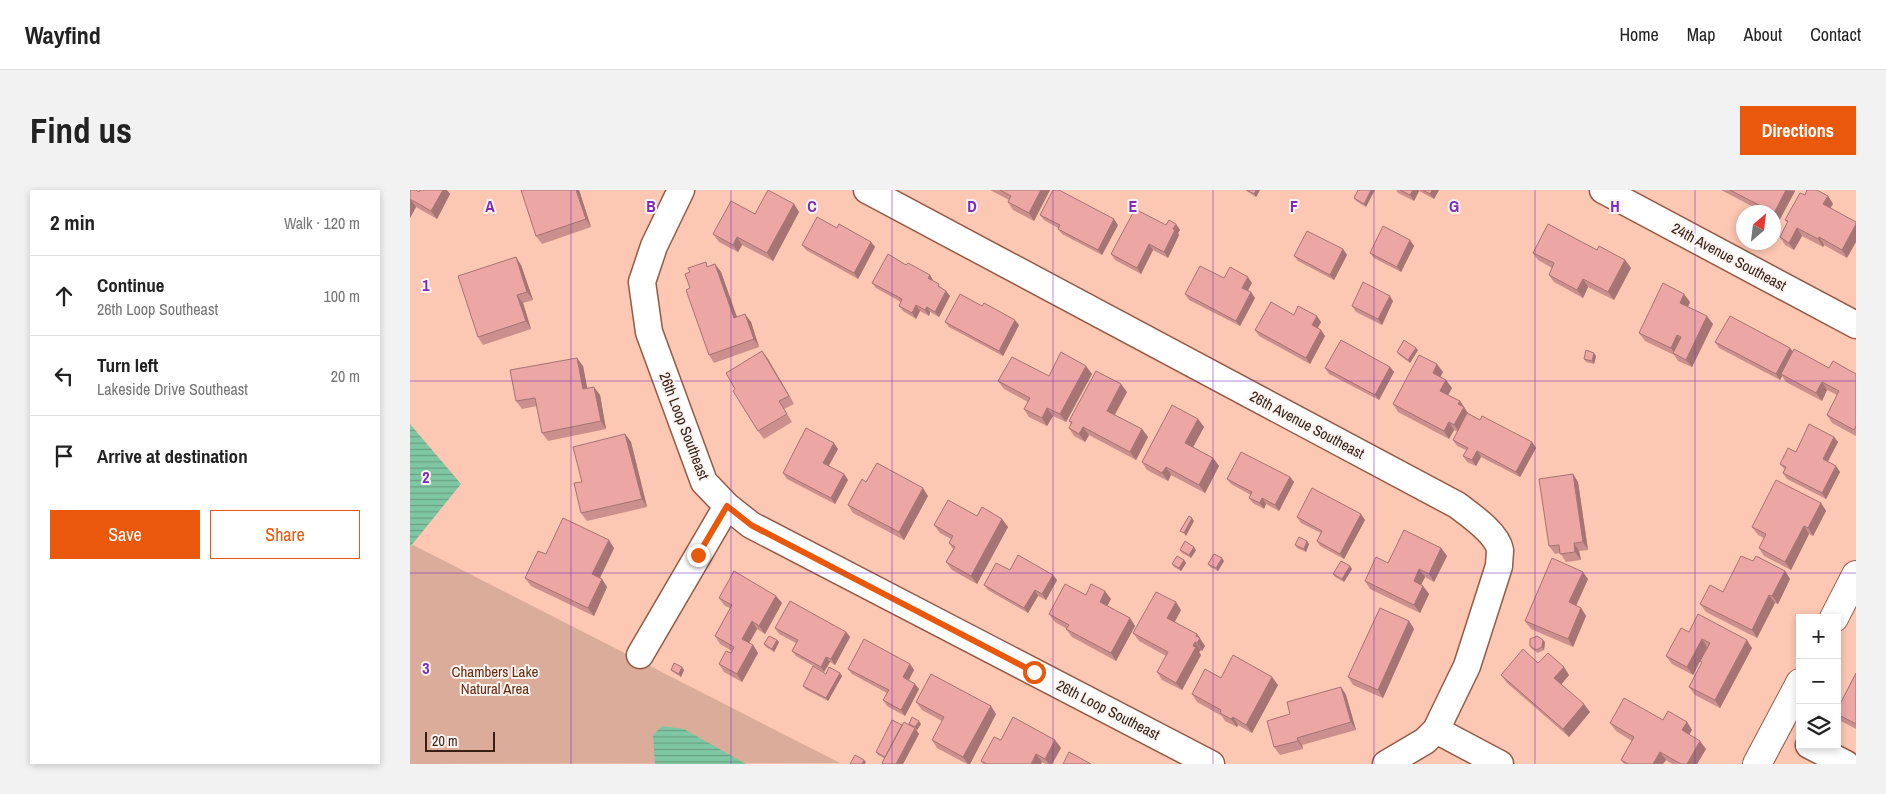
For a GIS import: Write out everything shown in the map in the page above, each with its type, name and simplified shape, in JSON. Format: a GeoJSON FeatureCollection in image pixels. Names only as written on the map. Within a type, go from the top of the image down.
{"type":"FeatureCollection","features":[{"type":"Feature","properties":{"kind":"main road"},"geometry":{"type":"LineString","coordinates":[[1836,614],[1856,576]]}},
{"type":"Feature","properties":{"kind":"main road"},"geometry":{"type":"LineString","coordinates":[[1757,764],[1796,691]]}},
{"type":"Feature","properties":{"kind":"street","name":"26th Loop Southeast"},"geometry":{"type":"LineString","coordinates":[[681,190],[654,246],[642,282],[649,332],[704,482],[727,506],[751,525],[1211,764]]}},
{"type":"Feature","properties":{"kind":"street","name":"26th Avenue Southeast"},"geometry":{"type":"LineString","coordinates":[[867,190],[1457,505],[1478,520],[1494,537],[1500,548],[1499,566],[1467,666],[1436,730]]}},
{"type":"Feature","properties":{"kind":"street","name":"24th Avenue Southeast"},"geometry":{"type":"LineString","coordinates":[[1602,190],[1856,325]]}},
{"type":"Feature","properties":{"kind":"street"},"geometry":{"type":"LineString","coordinates":[[640,655],[727,506]]}},
{"type":"Feature","properties":{"kind":"street"},"geometry":{"type":"LineString","coordinates":[[1776,729],[1796,739]]}},
{"type":"Feature","properties":{"kind":"street"},"geometry":{"type":"LineString","coordinates":[[1386,764],[1425,741],[1436,730],[1500,764]]}},
{"type":"Feature","properties":{"kind":"street"},"geometry":{"type":"LineString","coordinates":[[1817,749],[1846,764]]}},
{"type":"Feature","properties":{"kind":"green space","name":"Chambers Lake Natural Area"},"geometry":{"type":"Polygon","coordinates":[[[413,545],[840,763],[410,764],[410,547],[413,545]]]}},
{"type":"Feature","properties":{"kind":"shaded area"},"geometry":{"type":"Polygon","coordinates":[[[410,424],[461,484],[410,547],[410,424]]]}},
{"type":"Feature","properties":{"kind":"shaded area"},"geometry":{"type":"Polygon","coordinates":[[[662,726],[684,729],[746,764],[655,764],[653,735],[662,726]]]}},
{"type":"Feature","properties":{"kind":"building"},"geometry":{"type":"Polygon","coordinates":[[[410,190],[419,192],[420,190],[443,190],[431,211],[410,199],[410,190]]]}},
{"type":"Feature","properties":{"kind":"building"},"geometry":{"type":"Polygon","coordinates":[[[521,190],[576,190],[586,219],[536,236],[521,190]]]}},
{"type":"Feature","properties":{"kind":"building"},"geometry":{"type":"Polygon","coordinates":[[[768,190],[794,204],[767,253],[737,237],[733,245],[713,234],[731,201],[755,214],[768,190]]]}},
{"type":"Feature","properties":{"kind":"building"},"geometry":{"type":"Polygon","coordinates":[[[1000,190],[1041,190],[1029,213],[1008,202],[1011,196],[1000,190]]]}},
{"type":"Feature","properties":{"kind":"building"},"geometry":{"type":"Polygon","coordinates":[[[1053,190],[1059,190],[1114,219],[1098,250],[1058,229],[1060,225],[1040,215],[1053,190]]]}},
{"type":"Feature","properties":{"kind":"building"},"geometry":{"type":"Polygon","coordinates":[[[1247,190],[1256,190],[1254,194],[1247,190]]]}},
{"type":"Feature","properties":{"kind":"building"},"geometry":{"type":"Polygon","coordinates":[[[1358,190],[1371,190],[1364,204],[1354,198],[1358,190]]]}},
{"type":"Feature","properties":{"kind":"building"},"geometry":{"type":"Polygon","coordinates":[[[1400,190],[1413,190],[1410,195],[1400,190]]]}},
{"type":"Feature","properties":{"kind":"building"},"geometry":{"type":"Polygon","coordinates":[[[1423,190],[1432,190],[1430,194],[1423,190]]]}},
{"type":"Feature","properties":{"kind":"building"},"geometry":{"type":"Polygon","coordinates":[[[1730,190],[1786,190],[1778,205],[1759,205],[1730,190]]]}},
{"type":"Feature","properties":{"kind":"building"},"geometry":{"type":"Polygon","coordinates":[[[1807,190],[1817,190],[1828,196],[1823,204],[1856,222],[1842,250],[1819,237],[1818,239],[1797,228],[1789,243],[1781,238],[1788,221],[1785,220],[1800,193],[1805,195],[1807,190]]]}},
{"type":"Feature","properties":{"kind":"building"},"geometry":{"type":"Polygon","coordinates":[[[1135,209],[1166,225],[1169,220],[1176,224],[1164,252],[1149,244],[1137,268],[1111,254],[1135,209]]]}},
{"type":"Feature","properties":{"kind":"building"},"geometry":{"type":"Polygon","coordinates":[[[817,217],[837,228],[839,224],[871,242],[854,273],[802,245],[817,217]]]}},
{"type":"Feature","properties":{"kind":"building"},"geometry":{"type":"Polygon","coordinates":[[[1548,224],[1597,250],[1599,246],[1625,260],[1608,292],[1583,279],[1577,290],[1549,275],[1554,263],[1533,253],[1548,224]]]}},
{"type":"Feature","properties":{"kind":"building"},"geometry":{"type":"Polygon","coordinates":[[[1383,226],[1410,240],[1397,267],[1370,253],[1383,226]]]}},
{"type":"Feature","properties":{"kind":"building"},"geometry":{"type":"Polygon","coordinates":[[[1307,231],[1343,249],[1330,275],[1294,256],[1307,231]]]}},
{"type":"Feature","properties":{"kind":"building"},"geometry":{"type":"Polygon","coordinates":[[[888,254],[906,265],[908,263],[930,275],[928,278],[939,284],[938,286],[946,291],[935,312],[927,307],[925,310],[916,305],[912,313],[899,306],[902,299],[872,283],[888,254]]]}},
{"type":"Feature","properties":{"kind":"building"},"geometry":{"type":"Polygon","coordinates":[[[516,257],[527,292],[517,295],[526,321],[478,337],[458,276],[516,257]]]}},
{"type":"Feature","properties":{"kind":"building"},"geometry":{"type":"Polygon","coordinates":[[[706,262],[707,267],[715,264],[734,318],[745,314],[754,339],[709,355],[686,290],[690,288],[685,274],[690,272],[688,268],[706,262]]]}},
{"type":"Feature","properties":{"kind":"building"},"geometry":{"type":"Polygon","coordinates":[[[1200,266],[1224,278],[1230,267],[1248,277],[1242,288],[1251,292],[1236,321],[1185,294],[1200,266]]]}},
{"type":"Feature","properties":{"kind":"building"},"geometry":{"type":"Polygon","coordinates":[[[1363,282],[1390,296],[1378,319],[1352,306],[1363,282]]]}},
{"type":"Feature","properties":{"kind":"building"},"geometry":{"type":"Polygon","coordinates":[[[1663,283],[1684,294],[1680,303],[1707,316],[1686,360],[1673,353],[1681,337],[1677,335],[1671,348],[1639,333],[1663,283]]]}},
{"type":"Feature","properties":{"kind":"building"},"geometry":{"type":"Polygon","coordinates":[[[960,294],[982,306],[984,303],[1015,320],[999,351],[945,322],[960,294]]]}},
{"type":"Feature","properties":{"kind":"building"},"geometry":{"type":"Polygon","coordinates":[[[1271,302],[1294,315],[1298,306],[1317,316],[1312,325],[1321,330],[1306,358],[1255,330],[1271,302]]]}},
{"type":"Feature","properties":{"kind":"building"},"geometry":{"type":"Polygon","coordinates":[[[1730,316],[1790,348],[1776,374],[1715,342],[1730,316]]]}},
{"type":"Feature","properties":{"kind":"building"},"geometry":{"type":"Polygon","coordinates":[[[1341,340],[1390,367],[1375,395],[1325,368],[1341,340]]]}},
{"type":"Feature","properties":{"kind":"building"},"geometry":{"type":"Polygon","coordinates":[[[1404,340],[1416,348],[1408,360],[1397,352],[1404,340]]]}},
{"type":"Feature","properties":{"kind":"building"},"geometry":{"type":"Polygon","coordinates":[[[1794,349],[1829,368],[1833,361],[1856,374],[1856,426],[1854,430],[1827,415],[1839,391],[1822,382],[1816,393],[1781,374],[1794,349]]]}},
{"type":"Feature","properties":{"kind":"building"},"geometry":{"type":"Polygon","coordinates":[[[1586,350],[1594,353],[1592,361],[1584,359],[1586,350]]]}},
{"type":"Feature","properties":{"kind":"building"},"geometry":{"type":"Polygon","coordinates":[[[762,351],[789,396],[779,401],[787,414],[758,431],[733,391],[735,389],[726,373],[762,351]]]}},
{"type":"Feature","properties":{"kind":"building"},"geometry":{"type":"Polygon","coordinates":[[[1061,352],[1086,366],[1060,414],[1047,408],[1042,418],[1024,409],[1030,398],[998,381],[1012,357],[1049,376],[1061,352]]]}},
{"type":"Feature","properties":{"kind":"building"},"geometry":{"type":"Polygon","coordinates":[[[1419,355],[1437,364],[1433,373],[1446,380],[1440,391],[1460,401],[1458,404],[1464,407],[1454,425],[1449,422],[1444,431],[1393,404],[1419,355]]]}},
{"type":"Feature","properties":{"kind":"building"},"geometry":{"type":"Polygon","coordinates":[[[577,358],[583,389],[594,387],[601,421],[542,433],[535,398],[516,401],[510,370],[577,358]]]}},
{"type":"Feature","properties":{"kind":"building"},"geometry":{"type":"Polygon","coordinates":[[[1096,371],[1121,384],[1107,411],[1142,429],[1130,452],[1083,427],[1079,434],[1069,428],[1072,422],[1069,421],[1096,371]]]}},
{"type":"Feature","properties":{"kind":"building"},"geometry":{"type":"Polygon","coordinates":[[[1172,405],[1198,419],[1185,443],[1213,458],[1199,485],[1166,467],[1162,473],[1142,462],[1172,405]]]}},
{"type":"Feature","properties":{"kind":"building"},"geometry":{"type":"Polygon","coordinates":[[[1467,413],[1480,420],[1482,416],[1532,442],[1516,472],[1477,451],[1472,460],[1463,456],[1468,448],[1453,440],[1467,413]]]}},
{"type":"Feature","properties":{"kind":"building"},"geometry":{"type":"Polygon","coordinates":[[[1809,424],[1834,437],[1823,459],[1836,466],[1822,493],[1783,473],[1786,467],[1780,464],[1788,448],[1796,452],[1809,424]]]}},
{"type":"Feature","properties":{"kind":"building"},"geometry":{"type":"Polygon","coordinates":[[[806,428],[834,443],[823,463],[844,474],[831,498],[783,473],[806,428]]]}},
{"type":"Feature","properties":{"kind":"building"},"geometry":{"type":"Polygon","coordinates":[[[625,434],[642,499],[581,513],[574,483],[582,482],[573,447],[625,434]]]}},
{"type":"Feature","properties":{"kind":"building"},"geometry":{"type":"Polygon","coordinates":[[[1241,452],[1290,477],[1275,505],[1262,498],[1260,503],[1249,498],[1252,492],[1227,479],[1241,452]]]}},
{"type":"Feature","properties":{"kind":"building"},"geometry":{"type":"Polygon","coordinates":[[[877,463],[923,488],[899,532],[848,505],[862,479],[866,482],[877,463]]]}},
{"type":"Feature","properties":{"kind":"building"},"geometry":{"type":"Polygon","coordinates":[[[1573,474],[1583,542],[1574,543],[1575,552],[1560,554],[1559,545],[1549,546],[1539,479],[1573,474]]]}},
{"type":"Feature","properties":{"kind":"building"},"geometry":{"type":"Polygon","coordinates":[[[1776,480],[1821,503],[1808,528],[1804,526],[1785,562],[1759,548],[1766,534],[1752,527],[1776,480]]]}},
{"type":"Feature","properties":{"kind":"building"},"geometry":{"type":"Polygon","coordinates":[[[1312,488],[1361,514],[1340,554],[1317,541],[1322,531],[1297,517],[1312,488]]]}},
{"type":"Feature","properties":{"kind":"building"},"geometry":{"type":"Polygon","coordinates":[[[948,500],[977,516],[982,507],[1002,519],[971,576],[946,562],[955,547],[949,543],[953,536],[934,525],[948,500]]]}},
{"type":"Feature","properties":{"kind":"building"},"geometry":{"type":"Polygon","coordinates":[[[1189,516],[1192,518],[1184,533],[1180,531],[1189,516]]]}},
{"type":"Feature","properties":{"kind":"building"},"geometry":{"type":"Polygon","coordinates":[[[563,518],[609,540],[592,574],[602,579],[588,608],[525,578],[538,551],[546,554],[563,518]]]}},
{"type":"Feature","properties":{"kind":"building"},"geometry":{"type":"Polygon","coordinates":[[[1404,530],[1441,548],[1429,574],[1419,569],[1414,581],[1423,586],[1414,605],[1365,581],[1376,557],[1388,563],[1404,530]]]}},
{"type":"Feature","properties":{"kind":"building"},"geometry":{"type":"Polygon","coordinates":[[[1299,537],[1307,541],[1304,549],[1295,545],[1299,537]]]}},
{"type":"Feature","properties":{"kind":"building"},"geometry":{"type":"Polygon","coordinates":[[[1185,541],[1194,547],[1189,555],[1180,550],[1185,541]]]}},
{"type":"Feature","properties":{"kind":"building"},"geometry":{"type":"Polygon","coordinates":[[[1214,554],[1222,558],[1216,568],[1208,564],[1214,554]]]}},
{"type":"Feature","properties":{"kind":"building"},"geometry":{"type":"Polygon","coordinates":[[[1018,555],[1053,575],[1042,594],[1035,590],[1024,608],[984,585],[996,563],[1010,570],[1018,555]]]}},
{"type":"Feature","properties":{"kind":"building"},"geometry":{"type":"Polygon","coordinates":[[[1177,556],[1184,560],[1179,568],[1172,564],[1177,556]]]}},
{"type":"Feature","properties":{"kind":"building"},"geometry":{"type":"Polygon","coordinates":[[[1741,556],[1753,561],[1756,556],[1785,571],[1772,596],[1769,595],[1752,630],[1700,604],[1710,585],[1723,592],[1741,556]]]}},
{"type":"Feature","properties":{"kind":"building"},"geometry":{"type":"Polygon","coordinates":[[[1552,558],[1583,572],[1569,602],[1581,608],[1568,639],[1525,621],[1552,558]]]}},
{"type":"Feature","properties":{"kind":"building"},"geometry":{"type":"Polygon","coordinates":[[[1341,561],[1350,566],[1342,579],[1333,574],[1341,561]]]}},
{"type":"Feature","properties":{"kind":"building"},"geometry":{"type":"Polygon","coordinates":[[[734,571],[776,596],[759,626],[752,621],[742,639],[753,645],[737,674],[719,664],[726,651],[731,653],[734,647],[715,636],[732,605],[719,598],[734,571]]]}},
{"type":"Feature","properties":{"kind":"building"},"geometry":{"type":"Polygon","coordinates":[[[1065,584],[1086,595],[1091,584],[1105,591],[1100,602],[1130,618],[1111,653],[1066,629],[1069,625],[1049,614],[1065,584]]]}},
{"type":"Feature","properties":{"kind":"building"},"geometry":{"type":"Polygon","coordinates":[[[1156,592],[1176,602],[1167,618],[1197,634],[1196,636],[1200,638],[1197,643],[1195,642],[1193,646],[1196,647],[1176,683],[1157,672],[1168,652],[1133,633],[1156,592]]]}},
{"type":"Feature","properties":{"kind":"building"},"geometry":{"type":"Polygon","coordinates":[[[790,601],[846,632],[831,659],[826,657],[821,667],[792,651],[798,640],[775,628],[790,601]]]}},
{"type":"Feature","properties":{"kind":"building"},"geometry":{"type":"Polygon","coordinates":[[[1380,608],[1409,621],[1378,690],[1348,677],[1380,608]]]}},
{"type":"Feature","properties":{"kind":"building"},"geometry":{"type":"Polygon","coordinates":[[[1698,614],[1747,640],[1715,700],[1689,687],[1710,643],[1702,639],[1687,667],[1666,656],[1681,628],[1689,632],[1698,614]]]}},
{"type":"Feature","properties":{"kind":"building"},"geometry":{"type":"Polygon","coordinates":[[[769,636],[777,640],[772,649],[764,644],[769,636]]]}},
{"type":"Feature","properties":{"kind":"building"},"geometry":{"type":"Polygon","coordinates":[[[1537,636],[1543,640],[1542,647],[1536,650],[1530,646],[1530,639],[1537,636]]]}},
{"type":"Feature","properties":{"kind":"building"},"geometry":{"type":"Polygon","coordinates":[[[864,639],[910,664],[903,677],[915,684],[901,710],[883,700],[889,690],[848,669],[864,639]]]}},
{"type":"Feature","properties":{"kind":"building"},"geometry":{"type":"Polygon","coordinates":[[[1523,649],[1538,663],[1548,653],[1564,667],[1554,678],[1584,704],[1563,729],[1501,675],[1523,649]]]}},
{"type":"Feature","properties":{"kind":"building"},"geometry":{"type":"Polygon","coordinates":[[[1233,655],[1272,677],[1246,725],[1233,717],[1231,719],[1220,713],[1221,710],[1192,694],[1205,669],[1221,678],[1233,655]]]}},
{"type":"Feature","properties":{"kind":"building"},"geometry":{"type":"Polygon","coordinates":[[[674,663],[682,667],[679,674],[671,670],[674,663]]]}},
{"type":"Feature","properties":{"kind":"building"},"geometry":{"type":"Polygon","coordinates":[[[813,666],[826,674],[829,667],[840,673],[826,698],[803,686],[813,666]]]}},
{"type":"Feature","properties":{"kind":"building"},"geometry":{"type":"Polygon","coordinates":[[[1856,673],[1856,724],[1841,716],[1841,702],[1856,673]]]}},
{"type":"Feature","properties":{"kind":"building"},"geometry":{"type":"Polygon","coordinates":[[[931,674],[991,706],[963,757],[932,740],[944,717],[916,702],[931,674]]]}},
{"type":"Feature","properties":{"kind":"building"},"geometry":{"type":"Polygon","coordinates":[[[1341,687],[1351,722],[1297,738],[1298,741],[1274,747],[1267,721],[1290,714],[1287,702],[1341,687]]]}},
{"type":"Feature","properties":{"kind":"building"},"geometry":{"type":"Polygon","coordinates":[[[1624,698],[1663,720],[1668,711],[1687,722],[1682,730],[1700,741],[1687,764],[1681,764],[1660,752],[1653,764],[1628,764],[1621,760],[1634,737],[1610,723],[1624,698]]]}},
{"type":"Feature","properties":{"kind":"building"},"geometry":{"type":"Polygon","coordinates":[[[912,717],[919,721],[915,727],[909,724],[912,717]]]}},
{"type":"Feature","properties":{"kind":"building"},"geometry":{"type":"Polygon","coordinates":[[[1013,717],[1055,740],[1045,759],[1036,754],[1031,764],[987,764],[981,761],[994,737],[1001,740],[1013,717]]]}},
{"type":"Feature","properties":{"kind":"building"},"geometry":{"type":"Polygon","coordinates":[[[892,720],[902,725],[885,757],[876,752],[892,720]]]}},
{"type":"Feature","properties":{"kind":"building"},"geometry":{"type":"Polygon","coordinates":[[[904,722],[915,728],[896,764],[882,763],[904,722]]]}},
{"type":"Feature","properties":{"kind":"building"},"geometry":{"type":"Polygon","coordinates":[[[1069,752],[1091,764],[1063,764],[1069,752]]]}},
{"type":"Feature","properties":{"kind":"building"},"geometry":{"type":"Polygon","coordinates":[[[855,755],[864,760],[862,764],[850,764],[855,755]]]}},
{"type":"Feature","properties":{"kind":"route"},"geometry":{"type":"LineString","coordinates":[[698,555],[727,506],[751,525],[1034,672]]}}]}
